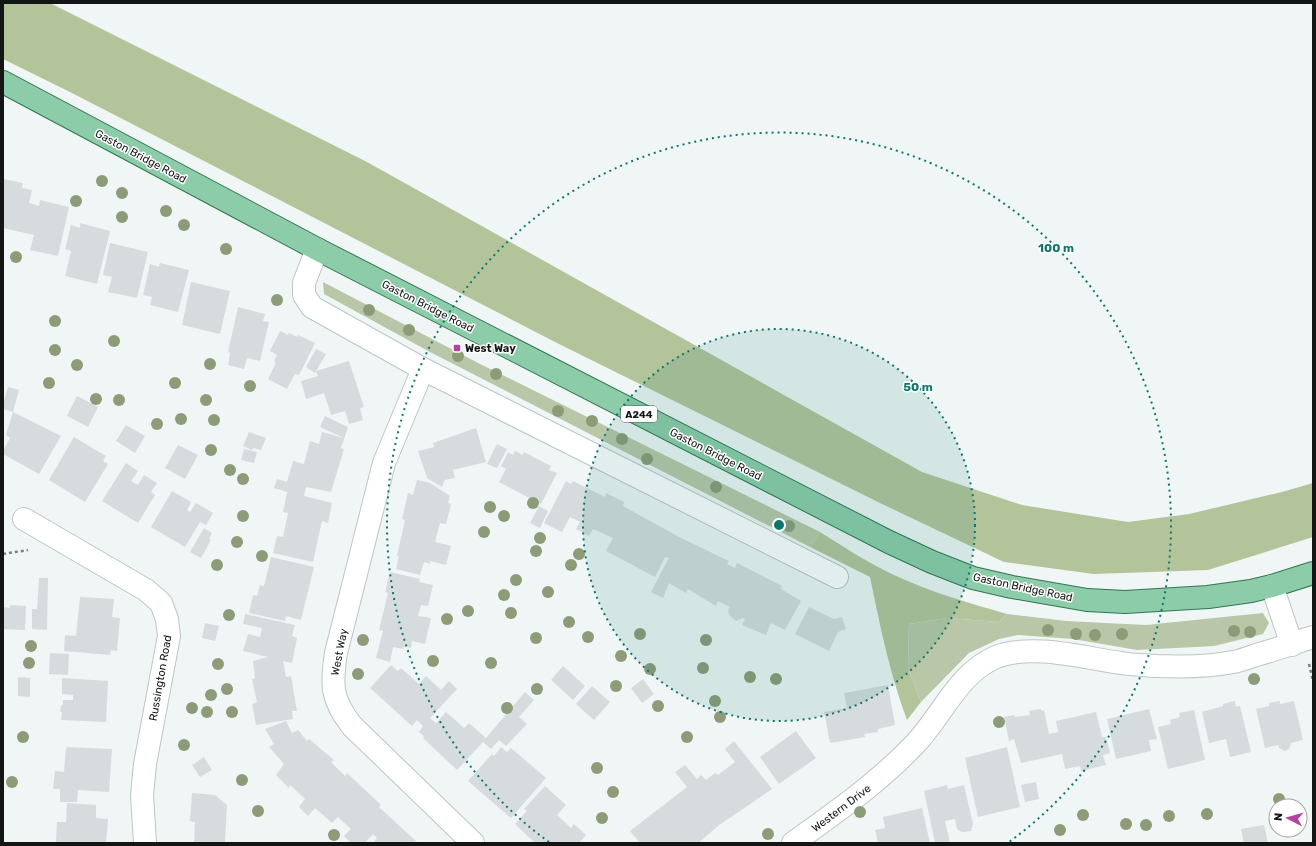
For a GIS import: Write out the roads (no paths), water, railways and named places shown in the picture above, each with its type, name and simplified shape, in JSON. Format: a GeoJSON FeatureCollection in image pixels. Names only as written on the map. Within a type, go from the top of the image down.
{"type":"FeatureCollection","features":[{"type":"Feature","properties":{"kind":"main road","name":"Gaston Bridge Road"},"geometry":{"type":"LineString","coordinates":[[3,82],[317,249],[890,542],[932,562],[972,578],[1012,587],[1087,600],[1125,602],[1208,597],[1251,591],[1313,573]]}},
{"type":"Feature","properties":{"kind":"street"},"geometry":{"type":"LineString","coordinates":[[317,249],[304,283],[304,295],[312,307],[423,369],[837,577]]}},
{"type":"Feature","properties":{"kind":"street","name":"West Way"},"geometry":{"type":"LineString","coordinates":[[423,369],[384,464],[336,653],[333,673],[334,693],[341,712],[352,726],[473,843]]}},
{"type":"Feature","properties":{"kind":"street","name":"Russington Road"},"geometry":{"type":"LineString","coordinates":[[24,519],[146,590],[161,603],[167,619],[169,636],[144,764],[142,795],[145,843]]}},
{"type":"Feature","properties":{"kind":"street"},"geometry":{"type":"LineString","coordinates":[[1272,586],[1292,645],[1313,637]]}},
{"type":"Feature","properties":{"kind":"street","name":"Western Drive"},"geometry":{"type":"LineString","coordinates":[[793,843],[859,796],[887,771],[916,743],[961,684],[976,670],[996,658],[1016,652],[1040,651],[1122,664],[1196,666],[1233,662],[1292,645]]}},
{"type":"Feature","properties":{"kind":"place","name":"West Way"},"geometry":{"type":"Point","coordinates":[457,348]}}]}
